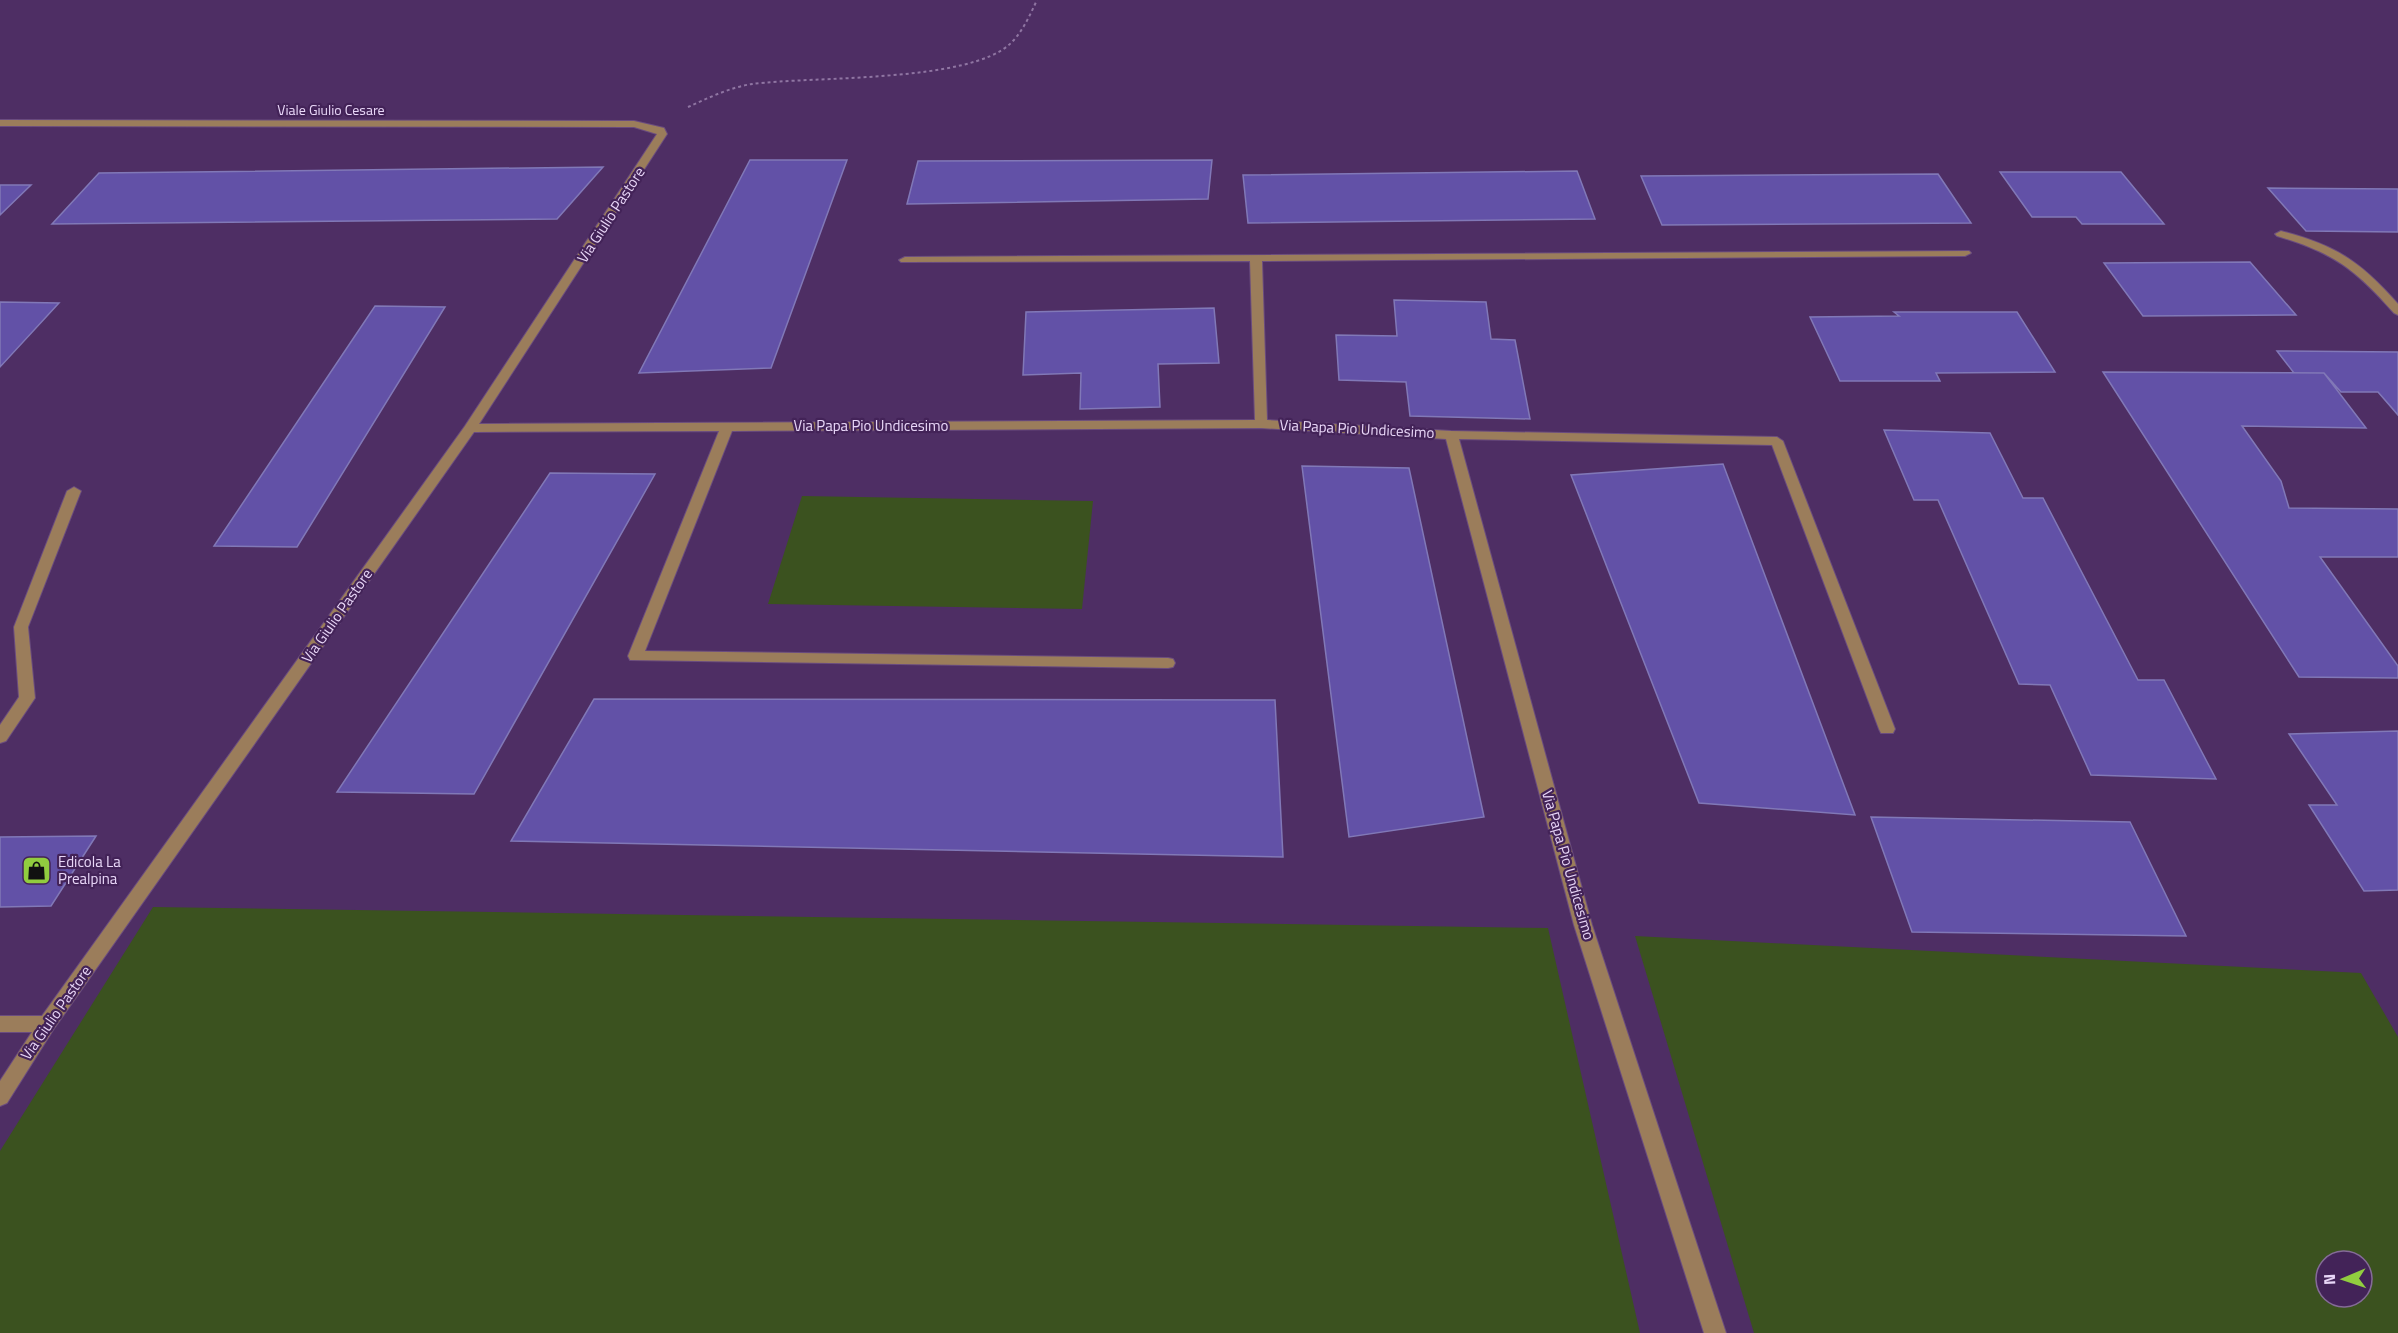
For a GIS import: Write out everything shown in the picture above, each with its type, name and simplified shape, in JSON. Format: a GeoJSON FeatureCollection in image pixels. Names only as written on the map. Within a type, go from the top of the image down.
{"type":"FeatureCollection","features":[{"type":"Feature","properties":{"kind":"street","name":"Viale Giulio Cesare"},"geometry":{"type":"LineString","coordinates":[[0,123],[634,124],[660,130]]}},
{"type":"Feature","properties":{"kind":"street","name":"Via Giulio Pastore"},"geometry":{"type":"LineString","coordinates":[[0,1097],[47,1024],[470,428],[661,139],[660,130]]}},
{"type":"Feature","properties":{"kind":"street"},"geometry":{"type":"LineString","coordinates":[[2281,234],[2315,243],[2346,258],[2366,274],[2398,311]]}},
{"type":"Feature","properties":{"kind":"street"},"geometry":{"type":"LineString","coordinates":[[905,260],[1965,253]]}},
{"type":"Feature","properties":{"kind":"street"},"geometry":{"type":"LineString","coordinates":[[1256,257],[1261,424]]}},
{"type":"Feature","properties":{"kind":"street","name":"Via Papa Pio Undicesimo"},"geometry":{"type":"LineString","coordinates":[[470,428],[1261,424],[1451,435],[1583,925],[1715,1333]]}},
{"type":"Feature","properties":{"kind":"street"},"geometry":{"type":"LineString","coordinates":[[727,427],[635,656],[1168,663]]}},
{"type":"Feature","properties":{"kind":"street"},"geometry":{"type":"LineString","coordinates":[[1451,435],[1777,441],[1887,729]]}},
{"type":"Feature","properties":{"kind":"street"},"geometry":{"type":"LineString","coordinates":[[0,737],[27,698],[21,627],[74,491]]}},
{"type":"Feature","properties":{"kind":"street"},"geometry":{"type":"LineString","coordinates":[[0,1024],[47,1024]]}},
{"type":"Feature","properties":{"kind":"path"},"geometry":{"type":"LineString","coordinates":[[660,130],[676,113],[711,97],[750,84],[931,70],[978,62],[1010,45],[1026,24],[1037,0]]}},
{"type":"Feature","properties":{"kind":"green space"},"geometry":{"type":"Polygon","coordinates":[[[802,496],[1093,501],[1082,609],[768,604],[802,496]]]}},
{"type":"Feature","properties":{"kind":"green space"},"geometry":{"type":"Polygon","coordinates":[[[153,907],[1548,928],[1640,1333],[0,1333],[0,1151],[153,907]]]}},
{"type":"Feature","properties":{"kind":"green space"},"geometry":{"type":"Polygon","coordinates":[[[1635,936],[2361,973],[2398,1037],[2398,1333],[1754,1333],[1635,936]]]}},
{"type":"Feature","properties":{"kind":"building"},"geometry":{"type":"Polygon","coordinates":[[[750,160],[847,160],[771,368],[639,373],[750,160]]]}},
{"type":"Feature","properties":{"kind":"building"},"geometry":{"type":"Polygon","coordinates":[[[1212,160],[1208,199],[907,204],[918,161],[1212,160]]]}},
{"type":"Feature","properties":{"kind":"building"},"geometry":{"type":"Polygon","coordinates":[[[603,167],[557,219],[52,224],[99,173],[603,167]]]}},
{"type":"Feature","properties":{"kind":"building"},"geometry":{"type":"Polygon","coordinates":[[[1577,171],[1595,219],[1248,223],[1243,175],[1577,171]]]}},
{"type":"Feature","properties":{"kind":"building"},"geometry":{"type":"Polygon","coordinates":[[[2000,172],[2121,172],[2164,224],[2082,224],[2076,217],[2032,217],[2000,172]]]}},
{"type":"Feature","properties":{"kind":"building"},"geometry":{"type":"Polygon","coordinates":[[[1938,174],[1971,223],[1662,225],[1641,176],[1938,174]]]}},
{"type":"Feature","properties":{"kind":"building"},"geometry":{"type":"Polygon","coordinates":[[[0,185],[31,185],[0,215],[0,185]]]}},
{"type":"Feature","properties":{"kind":"building"},"geometry":{"type":"Polygon","coordinates":[[[2268,188],[2398,189],[2398,232],[2306,231],[2268,188]]]}},
{"type":"Feature","properties":{"kind":"building"},"geometry":{"type":"Polygon","coordinates":[[[2250,262],[2296,315],[2143,316],[2104,263],[2250,262]]]}},
{"type":"Feature","properties":{"kind":"building"},"geometry":{"type":"Polygon","coordinates":[[[1394,300],[1486,302],[1491,339],[1515,340],[1530,419],[1410,416],[1406,382],[1339,380],[1336,335],[1397,336],[1394,300]]]}},
{"type":"Feature","properties":{"kind":"building"},"geometry":{"type":"Polygon","coordinates":[[[0,302],[59,303],[0,367],[0,302]]]}},
{"type":"Feature","properties":{"kind":"building"},"geometry":{"type":"Polygon","coordinates":[[[375,306],[445,307],[297,547],[214,546],[375,306]]]}},
{"type":"Feature","properties":{"kind":"building"},"geometry":{"type":"Polygon","coordinates":[[[1214,308],[1219,363],[1158,364],[1160,407],[1080,409],[1081,373],[1023,375],[1026,312],[1214,308]]]}},
{"type":"Feature","properties":{"kind":"building"},"geometry":{"type":"Polygon","coordinates":[[[1894,312],[2017,312],[2055,372],[1936,373],[1940,381],[1840,381],[1810,317],[1899,316],[1894,312]]]}},
{"type":"Feature","properties":{"kind":"building"},"geometry":{"type":"Polygon","coordinates":[[[2277,351],[2398,352],[2398,415],[2378,392],[2341,392],[2324,373],[2294,373],[2277,351]]]}},
{"type":"Feature","properties":{"kind":"building"},"geometry":{"type":"Polygon","coordinates":[[[2103,372],[2324,373],[2366,428],[2242,426],[2281,481],[2289,508],[2398,509],[2398,557],[2320,557],[2398,666],[2398,678],[2299,677],[2103,372]]]}},
{"type":"Feature","properties":{"kind":"building"},"geometry":{"type":"Polygon","coordinates":[[[1884,430],[1990,433],[2023,498],[2043,498],[2138,680],[2164,680],[2216,779],[2091,775],[2050,685],[2019,684],[1938,500],[1914,500],[1884,430]]]}},
{"type":"Feature","properties":{"kind":"building"},"geometry":{"type":"Polygon","coordinates":[[[1723,464],[1855,815],[1699,803],[1571,475],[1723,464]]]}},
{"type":"Feature","properties":{"kind":"building"},"geometry":{"type":"Polygon","coordinates":[[[1302,466],[1409,468],[1484,817],[1349,837],[1302,466]]]}},
{"type":"Feature","properties":{"kind":"building"},"geometry":{"type":"Polygon","coordinates":[[[550,473],[655,474],[474,794],[337,792],[550,473]]]}},
{"type":"Feature","properties":{"kind":"building"},"geometry":{"type":"Polygon","coordinates":[[[594,699],[1275,700],[1283,857],[511,841],[594,699]]]}},
{"type":"Feature","properties":{"kind":"building"},"geometry":{"type":"Polygon","coordinates":[[[2398,731],[2398,890],[2364,891],[2309,805],[2337,805],[2289,734],[2398,731]]]}},
{"type":"Feature","properties":{"kind":"building"},"geometry":{"type":"Polygon","coordinates":[[[1871,817],[2130,822],[2186,936],[1912,932],[1871,817]]]}},
{"type":"Feature","properties":{"kind":"building","name":"Edicola La Prealpina"},"geometry":{"type":"Polygon","coordinates":[[[96,836],[51,906],[0,907],[0,837],[96,836]]]}},
{"type":"Feature","properties":{"kind":"place","name":"Edicola La Prealpina"},"geometry":{"type":"Point","coordinates":[37,871]}}]}
